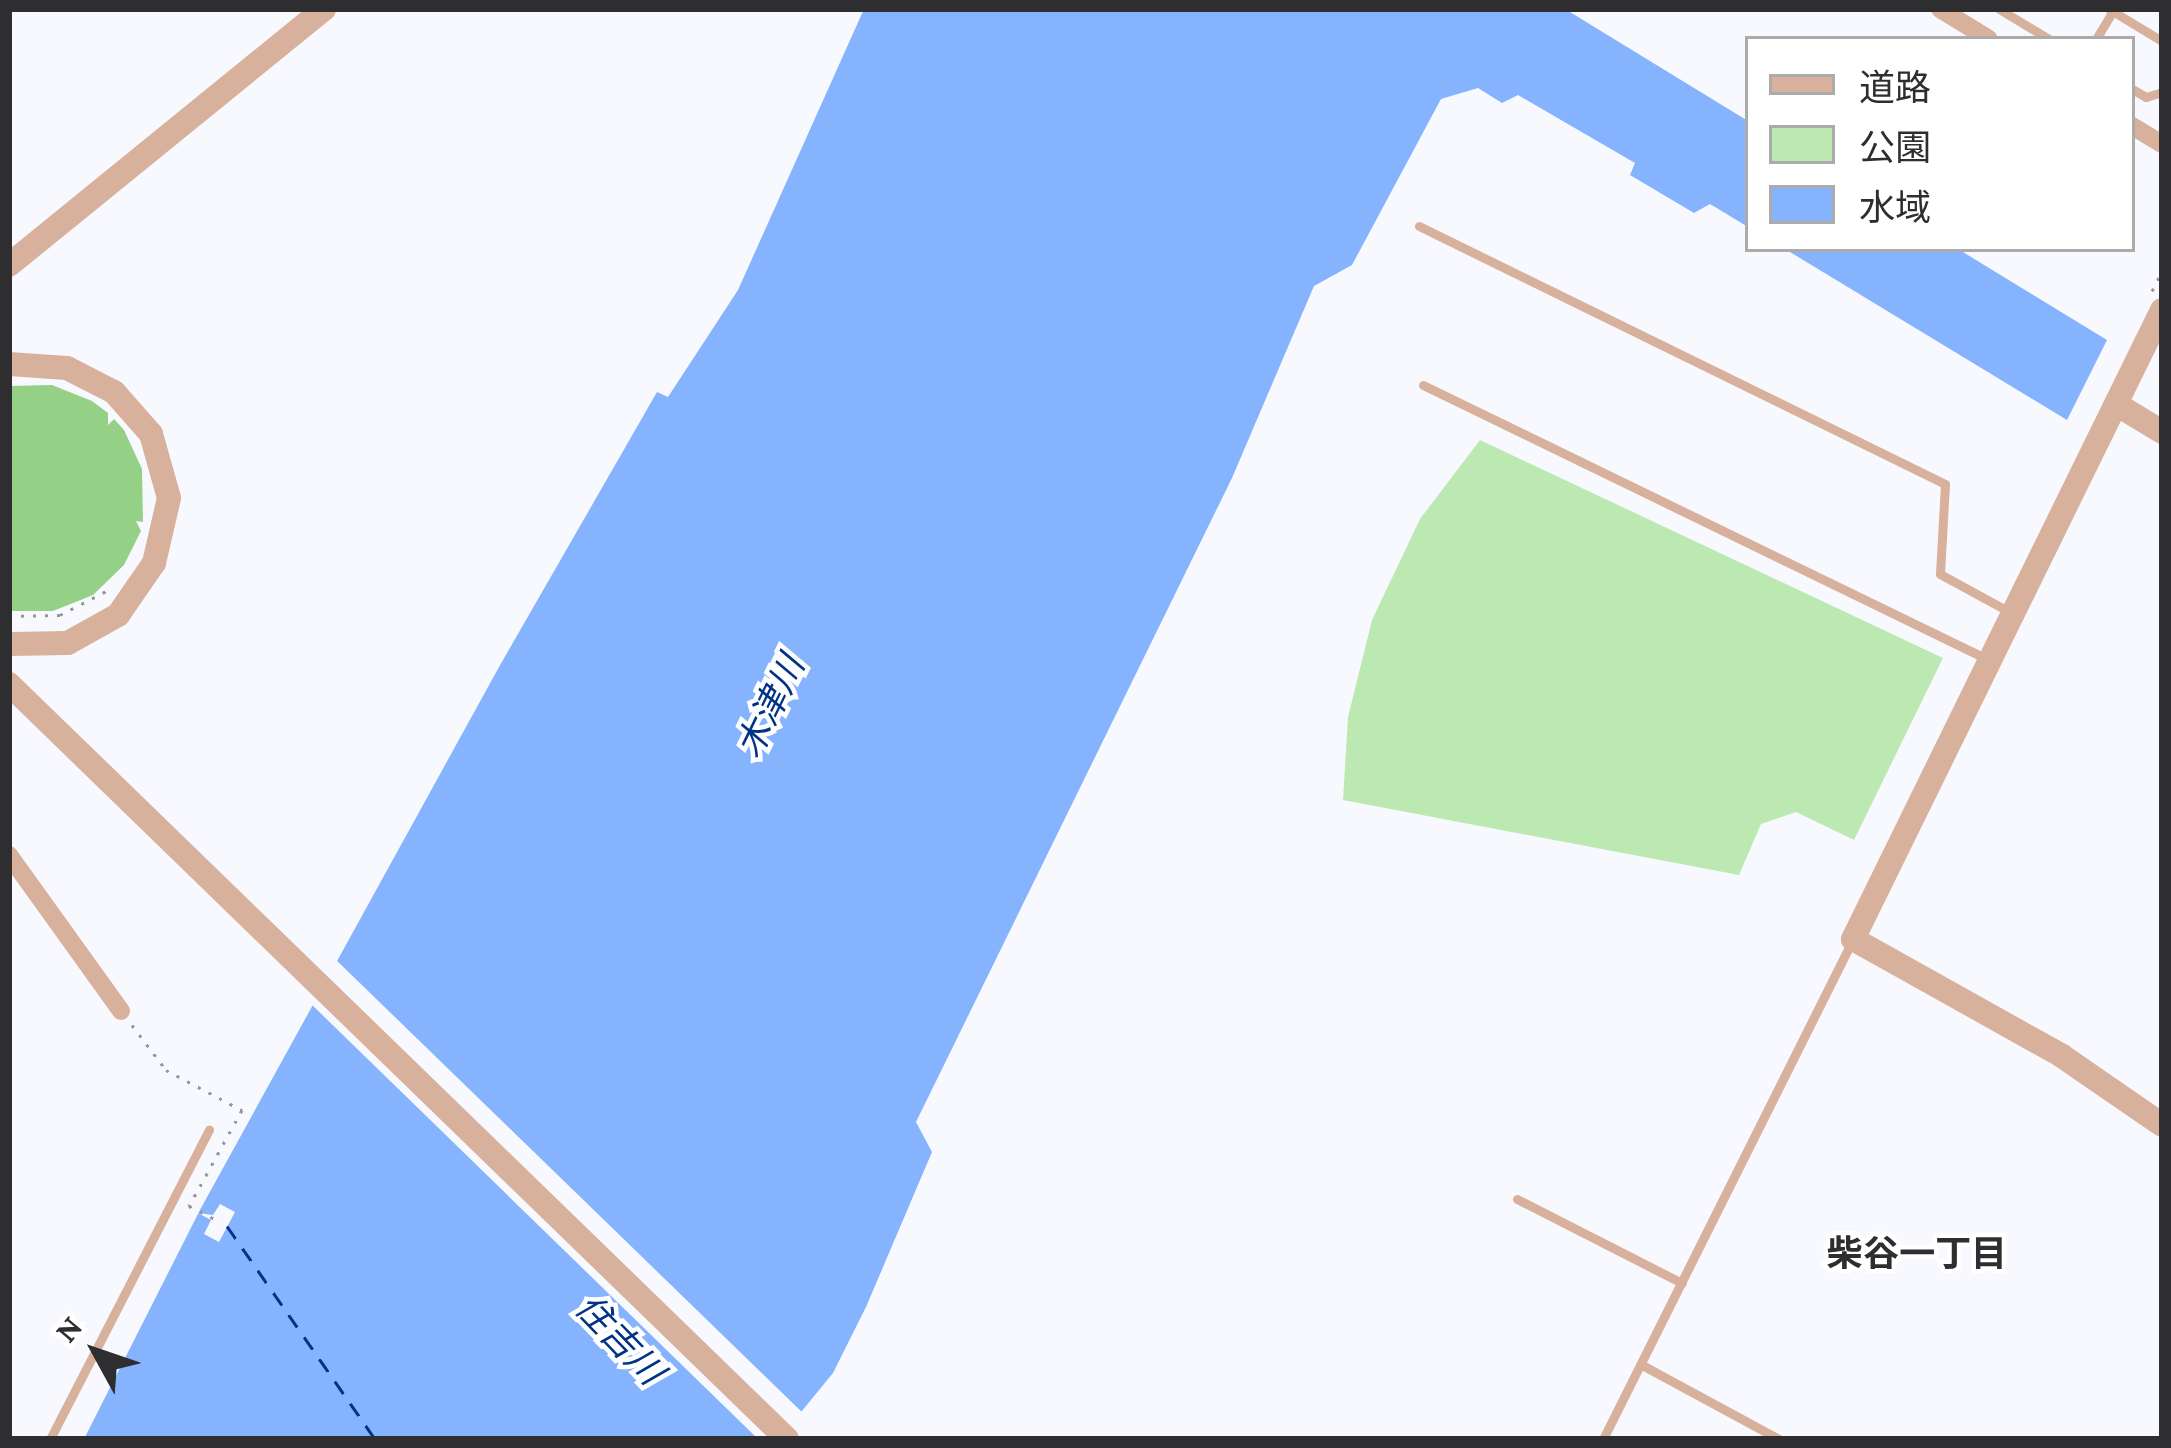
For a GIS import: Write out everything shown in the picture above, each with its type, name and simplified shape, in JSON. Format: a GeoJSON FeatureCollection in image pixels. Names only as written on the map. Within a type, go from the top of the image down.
{"type":"FeatureCollection","features":[{"type":"Feature","properties":{"kind":"street"},"geometry":{"type":"LineString","coordinates":[[9,265],[325,9]]}},
{"type":"Feature","properties":{"kind":"street"},"geometry":{"type":"LineString","coordinates":[[1940,9],[1984,36]]}},
{"type":"Feature","properties":{"kind":"street"},"geometry":{"type":"LineString","coordinates":[[2135,128],[2162,144]]}},
{"type":"Feature","properties":{"kind":"street"},"geometry":{"type":"LineString","coordinates":[[2162,310],[1852,939],[2062,1056],[2162,1125]]}},
{"type":"Feature","properties":{"kind":"street"},"geometry":{"type":"LineString","coordinates":[[9,361],[64,361],[131,404],[158,452],[165,490],[160,529],[140,575],[99,620],[64,636],[9,641]]}},
{"type":"Feature","properties":{"kind":"street"},"geometry":{"type":"LineString","coordinates":[[9,361],[67,368],[114,392],[151,434],[169,498],[154,563],[118,615],[68,643],[9,641]]}},
{"type":"Feature","properties":{"kind":"street"},"geometry":{"type":"LineString","coordinates":[[2116,404],[2162,433]]}},
{"type":"Feature","properties":{"kind":"street"},"geometry":{"type":"LineString","coordinates":[[11,686],[787,1439]]}},
{"type":"Feature","properties":{"kind":"street"},"geometry":{"type":"LineString","coordinates":[[9,855],[121,1011]]}},
{"type":"Feature","properties":{"kind":"lane"},"geometry":{"type":"LineString","coordinates":[[1999,9],[2044,36]]}},
{"type":"Feature","properties":{"kind":"lane"},"geometry":{"type":"LineString","coordinates":[[2020,22],[2028,9]]}},
{"type":"Feature","properties":{"kind":"lane"},"geometry":{"type":"LineString","coordinates":[[2112,10],[2162,41]]}},
{"type":"Feature","properties":{"kind":"lane"},"geometry":{"type":"LineString","coordinates":[[1420,226],[1946,484],[1940,574],[2013,614]]}},
{"type":"Feature","properties":{"kind":"lane"},"geometry":{"type":"LineString","coordinates":[[1423,386],[1990,661]]}},
{"type":"Feature","properties":{"kind":"lane"},"geometry":{"type":"LineString","coordinates":[[1603,1439],[1852,939]]}},
{"type":"Feature","properties":{"kind":"lane"},"geometry":{"type":"LineString","coordinates":[[50,1439],[209,1129]]}},
{"type":"Feature","properties":{"kind":"lane"},"geometry":{"type":"LineString","coordinates":[[1516,1199],[1682,1283]]}},
{"type":"Feature","properties":{"kind":"lane"},"geometry":{"type":"LineString","coordinates":[[1642,1364],[1779,1439]]}},
{"type":"Feature","properties":{"kind":"path"},"geometry":{"type":"LineString","coordinates":[[9,616],[73,610],[117,580],[73,610]]}},
{"type":"Feature","properties":{"kind":"green space"},"geometry":{"type":"Polygon","coordinates":[[[52,385],[92,401],[108,413],[108,425],[114,419],[124,430],[142,469],[143,522],[136,521],[141,531],[124,565],[93,595],[53,611],[10,611],[9,386],[52,385]]]}},
{"type":"Feature","properties":{"kind":"green space"},"geometry":{"type":"Polygon","coordinates":[[[1480,440],[1943,658],[1854,840],[1796,812],[1761,824],[1739,875],[1343,800],[1348,717],[1372,620],[1420,519],[1480,440]]]}},
{"type":"Feature","properties":{"kind":"water"},"geometry":{"type":"Polygon","coordinates":[[[864,9],[1565,9],[1745,119],[1745,225],[1710,204],[1694,213],[1630,175],[1635,163],[1518,95],[1502,103],[1478,88],[1441,99],[1352,265],[1314,286],[1232,478],[916,1122],[932,1152],[866,1307],[833,1373],[779,1439],[84,1439],[201,1208],[499,667],[657,392],[668,397],[738,290],[864,9]]]}},
{"type":"Feature","properties":{"kind":"water"},"geometry":{"type":"Polygon","coordinates":[[[1790,252],[1963,252],[2107,340],[2067,420],[1790,252]]]}},
{"type":"Feature","properties":{"kind":"pier"},"geometry":{"type":"Polygon","coordinates":[[[332,956],[806,1416],[787,1439],[758,1439],[308,1001],[332,956]]]}},
{"type":"Feature","properties":{"kind":"pier"},"geometry":{"type":"Polygon","coordinates":[[[220,1204],[235,1212],[219,1242],[204,1234],[211,1220],[198,1213],[213,1215],[220,1204]]]}},
{"type":"Feature","properties":{"kind":"ferry route"},"geometry":{"type":"LineString","coordinates":[[227,1226],[375,1439]]}},
{"type":"Feature","properties":{"kind":"district","name":"柴谷一丁目"},"geometry":{"type":"Point","coordinates":[1917,1255]}},
{"type":"Feature","properties":{"kind":"water label","name":"木津川"},"geometry":{"type":"Point","coordinates":[771,707]}},
{"type":"Feature","properties":{"kind":"water label","name":"住吉川"},"geometry":{"type":"Point","coordinates":[619,1340]}}]}
